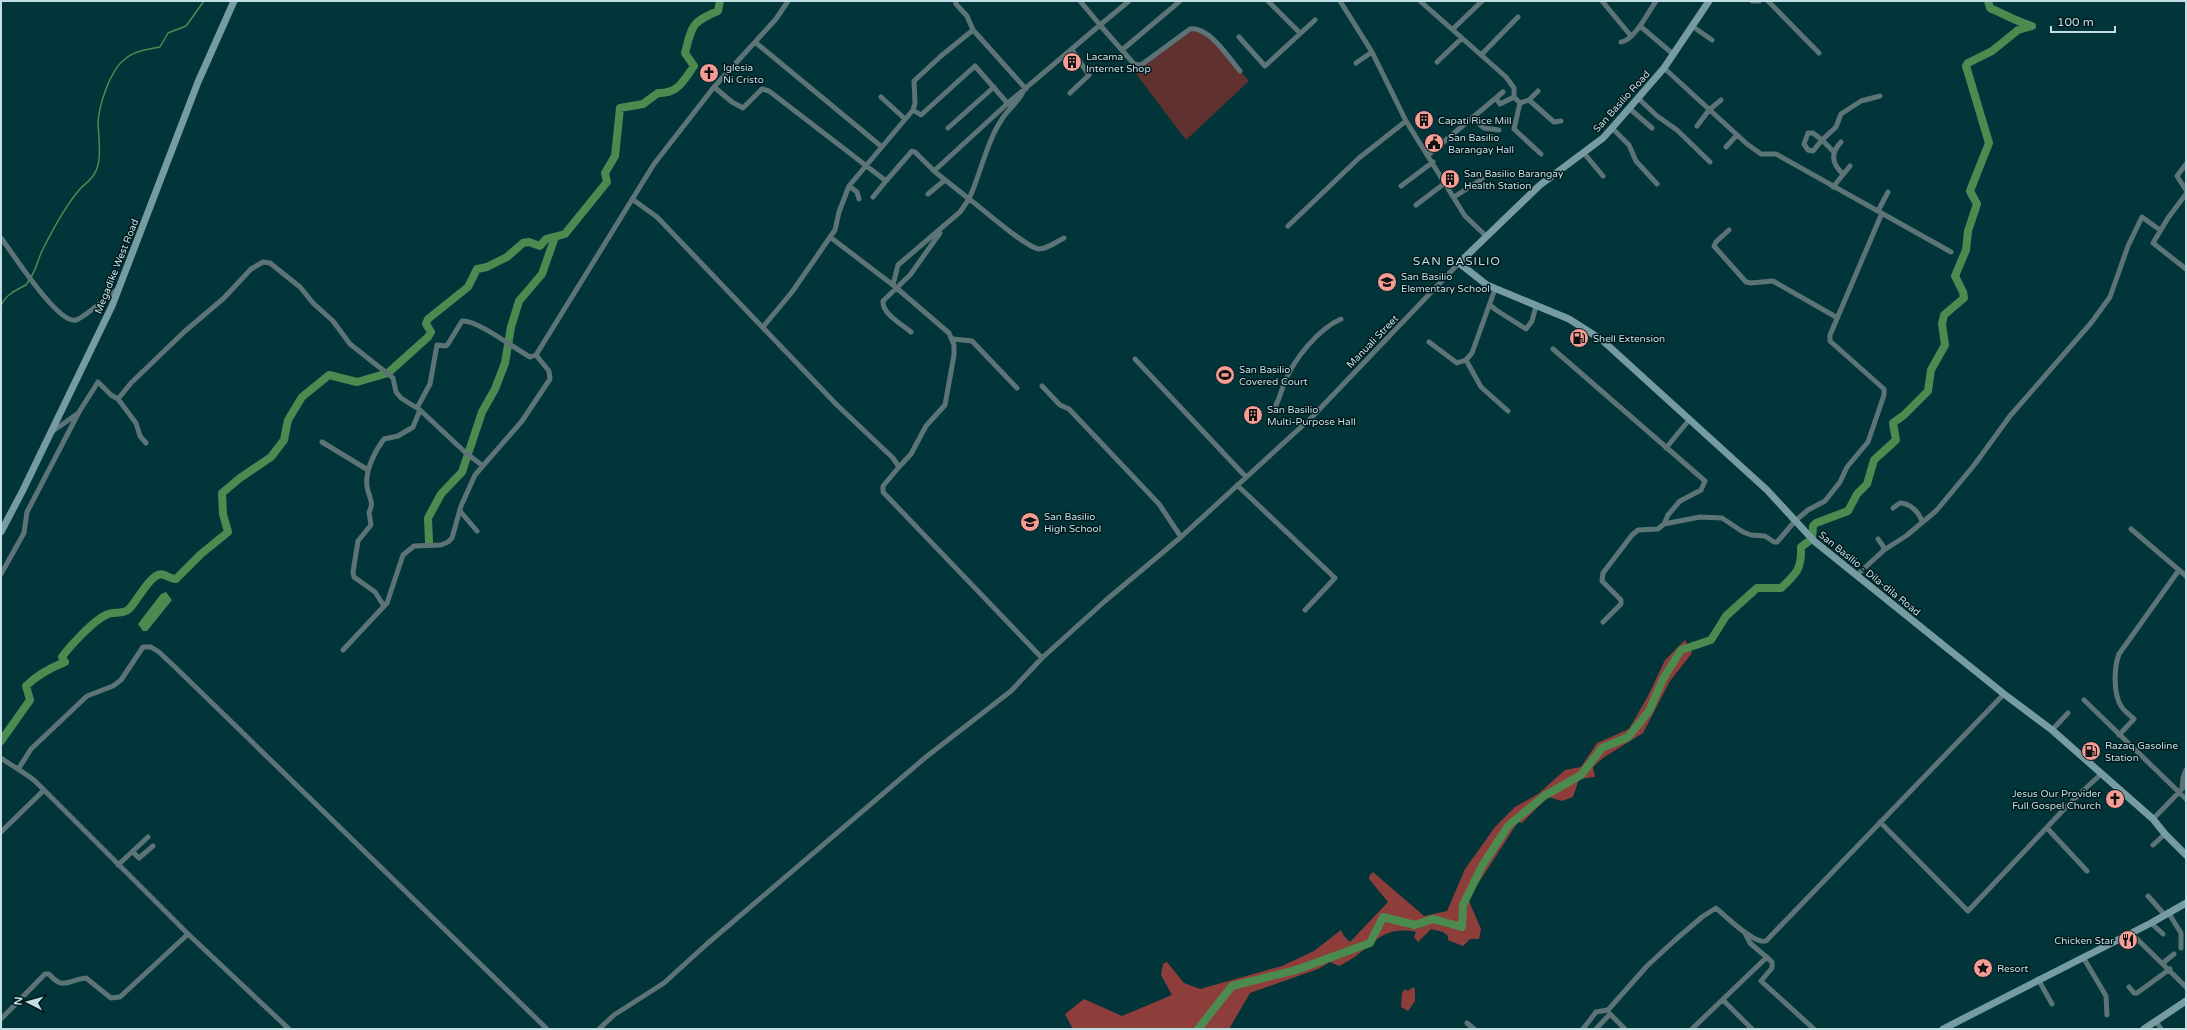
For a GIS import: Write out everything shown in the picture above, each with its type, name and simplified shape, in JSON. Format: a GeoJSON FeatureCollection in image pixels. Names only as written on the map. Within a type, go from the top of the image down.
{"type":"FeatureCollection","features":[{"type":"Feature","properties":{"kind":"street","name":"Megadike West Road"},"geometry":{"type":"LineString","coordinates":[[1,532],[52,431],[120,287],[198,82],[234,1]]}},
{"type":"Feature","properties":{"kind":"street"},"geometry":{"type":"LineString","coordinates":[[384,606],[377,594],[354,577],[353,572],[358,541],[371,524],[368,512],[372,507],[372,500],[367,488],[368,470],[384,439],[398,436],[413,427],[418,409],[430,384],[437,346],[446,346],[462,321],[469,321],[488,330],[530,357],[536,355],[654,164],[714,87],[776,18],[788,1]]}},
{"type":"Feature","properties":{"kind":"street"},"geometry":{"type":"LineString","coordinates":[[955,1],[967,16],[973,30],[1024,91]]}},
{"type":"Feature","properties":{"kind":"street"},"geometry":{"type":"LineString","coordinates":[[1080,1],[1134,64],[1139,66],[1190,30],[1199,29],[1213,39],[1240,71]]}},
{"type":"Feature","properties":{"kind":"street"},"geometry":{"type":"LineString","coordinates":[[934,171],[1008,104],[1128,1]]}},
{"type":"Feature","properties":{"kind":"street"},"geometry":{"type":"LineString","coordinates":[[1122,50],[1180,1]]}},
{"type":"Feature","properties":{"kind":"street"},"geometry":{"type":"LineString","coordinates":[[1268,1],[1300,33]]}},
{"type":"Feature","properties":{"kind":"street"},"geometry":{"type":"LineString","coordinates":[[1340,1],[1372,52],[1406,121],[1469,221],[1486,236]]}},
{"type":"Feature","properties":{"kind":"street"},"geometry":{"type":"LineString","coordinates":[[1420,1],[1481,54],[1513,85],[1515,91],[1514,97]]}},
{"type":"Feature","properties":{"kind":"street"},"geometry":{"type":"LineString","coordinates":[[1453,29],[1482,1]]}},
{"type":"Feature","properties":{"kind":"street"},"geometry":{"type":"LineString","coordinates":[[1602,1],[1631,36]]}},
{"type":"Feature","properties":{"kind":"street","name":"San Basilio Road"},"geometry":{"type":"LineString","coordinates":[[1459,263],[1540,185],[1612,128],[1639,99],[1664,68],[1709,1]]}},
{"type":"Feature","properties":{"kind":"street"},"geometry":{"type":"LineString","coordinates":[[1752,1],[1759,1]]}},
{"type":"Feature","properties":{"kind":"street"},"geometry":{"type":"LineString","coordinates":[[1768,1],[1819,53]]}},
{"type":"Feature","properties":{"kind":"street"},"geometry":{"type":"LineString","coordinates":[[1621,42],[1626,41],[1640,26],[1653,2]]}},
{"type":"Feature","properties":{"kind":"street"},"geometry":{"type":"LineString","coordinates":[[1481,54],[1518,17]]}},
{"type":"Feature","properties":{"kind":"street"},"geometry":{"type":"LineString","coordinates":[[1239,37],[1265,66],[1315,20]]}},
{"type":"Feature","properties":{"kind":"street"},"geometry":{"type":"LineString","coordinates":[[1640,26],[1673,54]]}},
{"type":"Feature","properties":{"kind":"street"},"geometry":{"type":"LineString","coordinates":[[1692,26],[1712,40]]}},
{"type":"Feature","properties":{"kind":"street"},"geometry":{"type":"LineString","coordinates":[[763,327],[780,308],[835,230],[839,212],[849,186],[912,110],[915,103],[914,81],[941,56],[973,30]]}},
{"type":"Feature","properties":{"kind":"street"},"geometry":{"type":"LineString","coordinates":[[1437,62],[1462,38]]}},
{"type":"Feature","properties":{"kind":"street"},"geometry":{"type":"LineString","coordinates":[[755,42],[882,146]]}},
{"type":"Feature","properties":{"kind":"street"},"geometry":{"type":"LineString","coordinates":[[1070,93],[1088,75],[1072,50]]}},
{"type":"Feature","properties":{"kind":"street"},"geometry":{"type":"LineString","coordinates":[[1356,63],[1372,52]]}},
{"type":"Feature","properties":{"kind":"street"},"geometry":{"type":"LineString","coordinates":[[912,110],[921,115],[974,66],[1011,108]]}},
{"type":"Feature","properties":{"kind":"street"},"geometry":{"type":"LineString","coordinates":[[1664,68],[1737,135],[1761,154],[1776,154],[1951,252]]}},
{"type":"Feature","properties":{"kind":"street"},"geometry":{"type":"LineString","coordinates":[[714,87],[743,108],[762,89],[765,89],[886,181]]}},
{"type":"Feature","properties":{"kind":"street"},"geometry":{"type":"LineString","coordinates":[[948,128],[994,87]]}},
{"type":"Feature","properties":{"kind":"street"},"geometry":{"type":"LineString","coordinates":[[894,287],[898,265],[944,227],[960,212],[969,199],[996,130],[1002,119],[1024,91]]}},
{"type":"Feature","properties":{"kind":"street"},"geometry":{"type":"LineString","coordinates":[[1520,103],[1529,100],[1538,91]]}},
{"type":"Feature","properties":{"kind":"street"},"geometry":{"type":"LineString","coordinates":[[1428,155],[1503,92]]}},
{"type":"Feature","properties":{"kind":"street"},"geometry":{"type":"LineString","coordinates":[[1834,152],[1822,140],[1836,127],[1841,114],[1861,101],[1880,96]]}},
{"type":"Feature","properties":{"kind":"street"},"geometry":{"type":"LineString","coordinates":[[1496,98],[1502,104],[1514,97]]}},
{"type":"Feature","properties":{"kind":"street"},"geometry":{"type":"LineString","coordinates":[[1514,97],[1520,103]]}},
{"type":"Feature","properties":{"kind":"street"},"geometry":{"type":"LineString","coordinates":[[881,98],[906,119]]}},
{"type":"Feature","properties":{"kind":"street"},"geometry":{"type":"LineString","coordinates":[[1639,99],[1657,116],[1677,130],[1710,162]]}},
{"type":"Feature","properties":{"kind":"street"},"geometry":{"type":"LineString","coordinates":[[1529,100],[1554,122],[1561,121]]}},
{"type":"Feature","properties":{"kind":"street"},"geometry":{"type":"LineString","coordinates":[[1697,126],[1709,110],[1721,100]]}},
{"type":"Feature","properties":{"kind":"street"},"geometry":{"type":"LineString","coordinates":[[1520,103],[1514,129],[1541,154]]}},
{"type":"Feature","properties":{"kind":"street"},"geometry":{"type":"LineString","coordinates":[[1630,108],[1652,128]]}},
{"type":"Feature","properties":{"kind":"street"},"geometry":{"type":"LineString","coordinates":[[1472,118],[1484,128],[1499,130]]}},
{"type":"Feature","properties":{"kind":"street"},"geometry":{"type":"LineString","coordinates":[[1288,226],[1359,158],[1406,121]]}},
{"type":"Feature","properties":{"kind":"street"},"geometry":{"type":"LineString","coordinates":[[1612,128],[1629,145],[1636,160],[1657,184]]}},
{"type":"Feature","properties":{"kind":"street"},"geometry":{"type":"LineString","coordinates":[[1726,147],[1737,135]]}},
{"type":"Feature","properties":{"kind":"street"},"geometry":{"type":"LineString","coordinates":[[1841,142],[1834,152],[1834,164],[1843,174]]}},
{"type":"Feature","properties":{"kind":"street"},"geometry":{"type":"LineString","coordinates":[[873,198],[912,151],[915,152],[934,171],[1004,228],[1032,247],[1045,248],[1064,238]]}},
{"type":"Feature","properties":{"kind":"street"},"geometry":{"type":"LineString","coordinates":[[1583,152],[1603,176]]}},
{"type":"Feature","properties":{"kind":"street"},"geometry":{"type":"LineString","coordinates":[[1400,186],[1433,162]]}},
{"type":"Feature","properties":{"kind":"street"},"geometry":{"type":"LineString","coordinates":[[2186,164],[2177,176],[2186,190]]}},
{"type":"Feature","properties":{"kind":"street"},"geometry":{"type":"LineString","coordinates":[[1833,187],[1850,166]]}},
{"type":"Feature","properties":{"kind":"street"},"geometry":{"type":"LineString","coordinates":[[1454,197],[1482,179]]}},
{"type":"Feature","properties":{"kind":"street"},"geometry":{"type":"LineString","coordinates":[[928,194],[945,180]]}},
{"type":"Feature","properties":{"kind":"street"},"geometry":{"type":"LineString","coordinates":[[1416,205],[1445,183]]}},
{"type":"Feature","properties":{"kind":"street"},"geometry":{"type":"LineString","coordinates":[[849,186],[857,192],[859,199]]}},
{"type":"Feature","properties":{"kind":"street"},"geometry":{"type":"LineString","coordinates":[[1664,524],[1700,517],[1722,518],[1743,532],[1751,535],[1765,536],[1774,542],[1782,537],[1797,523],[1808,510],[1825,500],[1840,482],[1847,467],[1868,442],[1884,395],[1884,389],[1830,341],[1831,329],[1888,192]]}},
{"type":"Feature","properties":{"kind":"street"},"geometry":{"type":"LineString","coordinates":[[2186,194],[2160,230],[2153,243],[2186,269]]}},
{"type":"Feature","properties":{"kind":"street"},"geometry":{"type":"LineString","coordinates":[[632,199],[657,217],[836,404],[893,458],[899,467]]}},
{"type":"Feature","properties":{"kind":"street"},"geometry":{"type":"LineString","coordinates":[[1857,575],[1884,550],[1936,511],[1961,481],[2006,421],[2102,308],[2114,289],[2128,246],[2142,217],[2160,230]]}},
{"type":"Feature","properties":{"kind":"street"},"geometry":{"type":"LineString","coordinates":[[911,332],[884,308],[884,300],[894,287],[914,270],[944,227]]}},
{"type":"Feature","properties":{"kind":"street"},"geometry":{"type":"LineString","coordinates":[[1729,230],[1716,242],[1714,246],[1740,277],[1751,283],[1767,280],[1777,282],[1836,317]]}},
{"type":"Feature","properties":{"kind":"street"},"geometry":{"type":"LineString","coordinates":[[830,237],[894,287],[949,333],[953,339],[954,355],[945,405],[926,426],[911,454],[883,486],[883,492],[1042,658]]}},
{"type":"Feature","properties":{"kind":"street"},"geometry":{"type":"LineString","coordinates":[[1,238],[53,306],[68,320],[76,320],[83,316],[120,287]]}},
{"type":"Feature","properties":{"kind":"street"},"geometry":{"type":"LineString","coordinates":[[118,399],[131,383],[184,332],[224,298],[251,269],[263,262],[270,263],[300,287],[313,303],[333,321],[350,344],[393,378],[396,392],[401,398],[418,409],[471,458],[483,466]]}},
{"type":"Feature","properties":{"kind":"street","name":"San Basilio - Dila-dila Road"},"geometry":{"type":"LineString","coordinates":[[1459,263],[1472,274],[1495,289],[1569,319],[1592,333],[1767,490],[1814,541],[2004,694],[2052,730],[2154,819],[2165,834],[2186,855]]}},
{"type":"Feature","properties":{"kind":"street","name":"Manuali Street"},"geometry":{"type":"LineString","coordinates":[[599,1029],[614,1015],[664,984],[708,943],[886,790],[1011,691],[1042,658],[1105,601],[1181,537],[1298,430],[1459,263]]}},
{"type":"Feature","properties":{"kind":"street"},"geometry":{"type":"LineString","coordinates":[[1429,342],[1457,363],[1466,360],[1472,352],[1495,289]]}},
{"type":"Feature","properties":{"kind":"street"},"geometry":{"type":"LineString","coordinates":[[1490,305],[1526,329],[1532,320],[1536,306]]}},
{"type":"Feature","properties":{"kind":"street"},"geometry":{"type":"LineString","coordinates":[[1275,407],[1284,384],[1295,364],[1314,337],[1328,325],[1341,319]]}},
{"type":"Feature","properties":{"kind":"street"},"geometry":{"type":"LineString","coordinates":[[953,339],[972,341],[1017,388]]}},
{"type":"Feature","properties":{"kind":"street"},"geometry":{"type":"LineString","coordinates":[[1554,348],[1705,481],[1705,484],[1701,490],[1688,496],[1674,507],[1664,524],[1658,529],[1638,530],[1632,535],[1603,574],[1602,581],[1621,600],[1621,604],[1603,622]]}},
{"type":"Feature","properties":{"kind":"street"},"geometry":{"type":"LineString","coordinates":[[343,650],[391,597],[403,554],[414,546],[429,544],[437,546],[448,542],[452,538],[460,511],[475,475],[522,421],[550,379],[549,371],[536,355]]}},
{"type":"Feature","properties":{"kind":"street"},"geometry":{"type":"LineString","coordinates":[[1135,359],[1246,477]]}},
{"type":"Feature","properties":{"kind":"street"},"geometry":{"type":"LineString","coordinates":[[1466,360],[1482,387],[1508,411]]}},
{"type":"Feature","properties":{"kind":"street"},"geometry":{"type":"LineString","coordinates":[[1,574],[24,533],[27,512],[79,412],[98,382],[118,399],[136,423],[140,436],[146,443]]}},
{"type":"Feature","properties":{"kind":"street"},"geometry":{"type":"LineString","coordinates":[[1042,386],[1060,405],[1069,409],[1159,504],[1181,537]]}},
{"type":"Feature","properties":{"kind":"street"},"geometry":{"type":"LineString","coordinates":[[52,431],[79,412]]}},
{"type":"Feature","properties":{"kind":"street"},"geometry":{"type":"LineString","coordinates":[[1666,448],[1689,420]]}},
{"type":"Feature","properties":{"kind":"street"},"geometry":{"type":"LineString","coordinates":[[322,442],[368,470]]}},
{"type":"Feature","properties":{"kind":"street"},"geometry":{"type":"LineString","coordinates":[[1237,485],[1335,578],[1305,610]]}},
{"type":"Feature","properties":{"kind":"street"},"geometry":{"type":"LineString","coordinates":[[1893,508],[1900,503],[1906,504],[1918,513],[1922,522]]}},
{"type":"Feature","properties":{"kind":"street"},"geometry":{"type":"LineString","coordinates":[[460,511],[477,531]]}},
{"type":"Feature","properties":{"kind":"street"},"geometry":{"type":"LineString","coordinates":[[2130,529],[2186,576]]}},
{"type":"Feature","properties":{"kind":"street"},"geometry":{"type":"LineString","coordinates":[[1878,539],[1884,550]]}},
{"type":"Feature","properties":{"kind":"street"},"geometry":{"type":"LineString","coordinates":[[2119,735],[2134,719],[2121,705],[2116,687],[2116,663],[2119,654],[2179,570]]}},
{"type":"Feature","properties":{"kind":"street"},"geometry":{"type":"LineString","coordinates":[[19,768],[31,749],[86,696],[113,686],[122,680],[144,646],[151,648],[176,668],[547,1029]]}},
{"type":"Feature","properties":{"kind":"street"},"geometry":{"type":"LineString","coordinates":[[1583,1029],[1596,1012],[1608,1010],[1647,966],[1702,916],[1716,908],[1745,933],[1758,940],[1766,941],[2004,694]]}},
{"type":"Feature","properties":{"kind":"street"},"geometry":{"type":"LineString","coordinates":[[2084,700],[2119,735],[2182,788]]}},
{"type":"Feature","properties":{"kind":"street"},"geometry":{"type":"LineString","coordinates":[[2052,730],[2068,713]]}},
{"type":"Feature","properties":{"kind":"street"},"geometry":{"type":"LineString","coordinates":[[1,758],[12,767],[19,768],[44,790],[188,934],[289,1029]]}},
{"type":"Feature","properties":{"kind":"street"},"geometry":{"type":"LineString","coordinates":[[2186,770],[2182,778],[2182,788],[2186,800]]}},
{"type":"Feature","properties":{"kind":"street"},"geometry":{"type":"LineString","coordinates":[[1880,822],[1968,911],[2101,774]]}},
{"type":"Feature","properties":{"kind":"street"},"geometry":{"type":"LineString","coordinates":[[2154,819],[2182,788]]}},
{"type":"Feature","properties":{"kind":"street"},"geometry":{"type":"LineString","coordinates":[[1,832],[44,790]]}},
{"type":"Feature","properties":{"kind":"street"},"geometry":{"type":"LineString","coordinates":[[2047,828],[2087,871]]}},
{"type":"Feature","properties":{"kind":"street"},"geometry":{"type":"LineString","coordinates":[[2153,845],[2165,834]]}},
{"type":"Feature","properties":{"kind":"street"},"geometry":{"type":"LineString","coordinates":[[118,865],[148,837]]}},
{"type":"Feature","properties":{"kind":"street"},"geometry":{"type":"LineString","coordinates":[[133,852],[139,858],[153,846]]}},
{"type":"Feature","properties":{"kind":"street"},"geometry":{"type":"LineString","coordinates":[[2148,896],[2166,913],[2181,933],[2181,948]]}},
{"type":"Feature","properties":{"kind":"street"},"geometry":{"type":"LineString","coordinates":[[1943,1029],[2186,904]]}},
{"type":"Feature","properties":{"kind":"street"},"geometry":{"type":"LineString","coordinates":[[2151,923],[2163,934]]}},
{"type":"Feature","properties":{"kind":"street"},"geometry":{"type":"LineString","coordinates":[[1745,933],[1750,943],[1772,962],[1772,968],[1761,981],[1814,1029]]}},
{"type":"Feature","properties":{"kind":"street"},"geometry":{"type":"LineString","coordinates":[[2131,933],[2170,969],[2186,987]]}},
{"type":"Feature","properties":{"kind":"street"},"geometry":{"type":"LineString","coordinates":[[1,1020],[45,974],[49,974],[56,982],[62,985],[86,978],[110,998],[120,997],[188,934]]}},
{"type":"Feature","properties":{"kind":"street"},"geometry":{"type":"LineString","coordinates":[[1755,948],[1758,940]]}},
{"type":"Feature","properties":{"kind":"street"},"geometry":{"type":"LineString","coordinates":[[2163,964],[2174,954]]}},
{"type":"Feature","properties":{"kind":"street"},"geometry":{"type":"LineString","coordinates":[[1692,1029],[1768,957]]}},
{"type":"Feature","properties":{"kind":"street"},"geometry":{"type":"LineString","coordinates":[[2083,957],[2106,996],[2107,1015]]}},
{"type":"Feature","properties":{"kind":"street"},"geometry":{"type":"LineString","coordinates":[[2129,987],[2134,993],[2137,993],[2170,969]]}},
{"type":"Feature","properties":{"kind":"street"},"geometry":{"type":"LineString","coordinates":[[2038,979],[2052,1004]]}},
{"type":"Feature","properties":{"kind":"street"},"geometry":{"type":"LineString","coordinates":[[1723,1000],[1752,1029]]}},
{"type":"Feature","properties":{"kind":"street"},"geometry":{"type":"LineString","coordinates":[[2144,1029],[2186,1001]]}},
{"type":"Feature","properties":{"kind":"street"},"geometry":{"type":"LineString","coordinates":[[1598,1028],[1610,1014],[1625,1029]]}},
{"type":"Feature","properties":{"kind":"street"},"geometry":{"type":"LineString","coordinates":[[2156,1021],[2161,1029]]}},
{"type":"Feature","properties":{"kind":"street"},"geometry":{"type":"LineString","coordinates":[[1467,1023],[1474,1029]]}},
{"type":"Feature","properties":{"kind":"shaded area"},"geometry":{"type":"Polygon","coordinates":[[[1195,29],[1211,38],[1249,81],[1186,140],[1134,71],[1191,30],[1195,29]]]}},
{"type":"Feature","properties":{"kind":"shaded area"},"geometry":{"type":"Polygon","coordinates":[[[166,592],[172,600],[147,631],[143,631],[138,624],[161,594],[166,592]]]}},
{"type":"Feature","properties":{"kind":"shaded area"},"geometry":{"type":"Polygon","coordinates":[[[1685,640],[1692,653],[1670,681],[1643,733],[1603,758],[1593,767],[1595,777],[1579,779],[1573,797],[1562,801],[1548,797],[1522,823],[1518,822],[1468,899],[1481,929],[1479,939],[1470,939],[1463,946],[1448,940],[1448,936],[1443,932],[1431,929],[1418,942],[1414,937],[1416,932],[1392,932],[1375,941],[1359,954],[1339,966],[1330,962],[1318,969],[1250,993],[1229,1029],[1073,1029],[1065,1014],[1084,999],[1122,1016],[1172,995],[1161,975],[1163,964],[1167,962],[1184,983],[1200,989],[1282,966],[1314,951],[1341,930],[1350,942],[1388,902],[1369,879],[1373,872],[1424,916],[1447,911],[1465,869],[1495,827],[1515,807],[1538,794],[1565,770],[1581,767],[1597,743],[1629,729],[1648,696],[1665,660],[1685,640]]]}},
{"type":"Feature","properties":{"kind":"shaded area"},"geometry":{"type":"Polygon","coordinates":[[[1413,987],[1415,989],[1415,1001],[1408,1011],[1401,1007],[1402,993],[1405,989],[1408,991],[1413,987]]]}},
{"type":"Feature","properties":{"kind":"waterway"},"geometry":{"type":"LineString","coordinates":[[31,277],[41,252],[69,203],[97,169],[100,145],[98,125],[100,109],[106,89],[114,71],[129,56],[160,47],[168,33],[186,26],[204,1]]}},
{"type":"Feature","properties":{"kind":"waterway"},"geometry":{"type":"LineString","coordinates":[[1,741],[30,700],[26,686],[44,672],[65,662],[62,657],[76,640],[101,618],[112,613],[127,611],[152,579],[161,574],[176,579],[201,554],[228,532],[223,514],[222,493],[240,478],[271,457],[284,440],[288,420],[302,397],[329,375],[357,382],[388,373],[428,337],[431,332],[426,324],[428,319],[468,287],[477,269],[487,267],[507,257],[523,243],[529,242],[540,246],[546,239],[565,234],[607,182],[605,173],[615,156],[620,108],[643,104],[658,93],[665,93],[679,86],[694,66],[685,53],[691,31],[702,18],[718,11],[720,1]]}},
{"type":"Feature","properties":{"kind":"waterway"},"geometry":{"type":"LineString","coordinates":[[1198,1029],[1232,986],[1296,970],[1370,943],[1383,917],[1415,925],[1433,919],[1462,927],[1463,905],[1482,866],[1508,826],[1544,796],[1581,775],[1602,748],[1628,737],[1649,711],[1663,679],[1681,650],[1711,640],[1726,616],[1757,588],[1781,588],[1791,579],[1797,570],[1800,561],[1801,547],[1812,539],[1813,526],[1816,523],[1848,511],[1857,494],[1867,484],[1874,460],[1896,440],[1893,423],[1904,415],[1928,391],[1931,370],[1945,345],[1942,324],[1944,315],[1964,298],[1963,292],[1955,276],[1966,250],[1968,231],[1977,204],[1970,191],[1989,143],[1966,66],[1968,63],[1992,51],[2018,30],[2032,26],[1990,8],[1988,1]]}},
{"type":"Feature","properties":{"kind":"waterway"},"geometry":{"type":"LineString","coordinates":[[429,542],[428,518],[441,494],[462,472],[482,412],[495,389],[505,363],[511,327],[519,301],[542,274],[555,237]]}},
{"type":"Feature","properties":{"kind":"waterway"},"geometry":{"type":"LineString","coordinates":[[1,306],[8,296],[26,285],[29,280]]}},
{"type":"Feature","properties":{"kind":"place","name":"Lacama Internet Shop"},"geometry":{"type":"Point","coordinates":[1072,62]}},
{"type":"Feature","properties":{"kind":"place","name":"Iglesia Ni Cristo"},"geometry":{"type":"Point","coordinates":[709,73]}},
{"type":"Feature","properties":{"kind":"place","name":"Capati Rice Mill"},"geometry":{"type":"Point","coordinates":[1424,120]}},
{"type":"Feature","properties":{"kind":"place","name":"San Basilio Barangay Hall"},"geometry":{"type":"Point","coordinates":[1434,143]}},
{"type":"Feature","properties":{"kind":"place","name":"San Basilio Barangay Health Station"},"geometry":{"type":"Point","coordinates":[1450,179]}},
{"type":"Feature","properties":{"kind":"place","name":"San Basilio Elementary School"},"geometry":{"type":"Point","coordinates":[1387,282]}},
{"type":"Feature","properties":{"kind":"place","name":"Shell Extension"},"geometry":{"type":"Point","coordinates":[1579,338]}},
{"type":"Feature","properties":{"kind":"place","name":"San Basilio Covered Court"},"geometry":{"type":"Point","coordinates":[1225,375]}},
{"type":"Feature","properties":{"kind":"place","name":"San Basilio Multi-Purpose Hall"},"geometry":{"type":"Point","coordinates":[1253,415]}},
{"type":"Feature","properties":{"kind":"place","name":"San Basilio High School"},"geometry":{"type":"Point","coordinates":[1030,522]}},
{"type":"Feature","properties":{"kind":"place","name":"Razaq Gasoline Station"},"geometry":{"type":"Point","coordinates":[2091,751]}},
{"type":"Feature","properties":{"kind":"place","name":"Jesus Our Provider Full Gospel Church"},"geometry":{"type":"Point","coordinates":[2115,799]}},
{"type":"Feature","properties":{"kind":"place","name":"Chicken Star"},"geometry":{"type":"Point","coordinates":[2128,940]}},
{"type":"Feature","properties":{"kind":"place","name":"Resort"},"geometry":{"type":"Point","coordinates":[1983,968]}},
{"type":"Feature","properties":{"kind":"district","name":"SAN BASILIO"},"geometry":{"type":"Point","coordinates":[1457,261]}}]}
